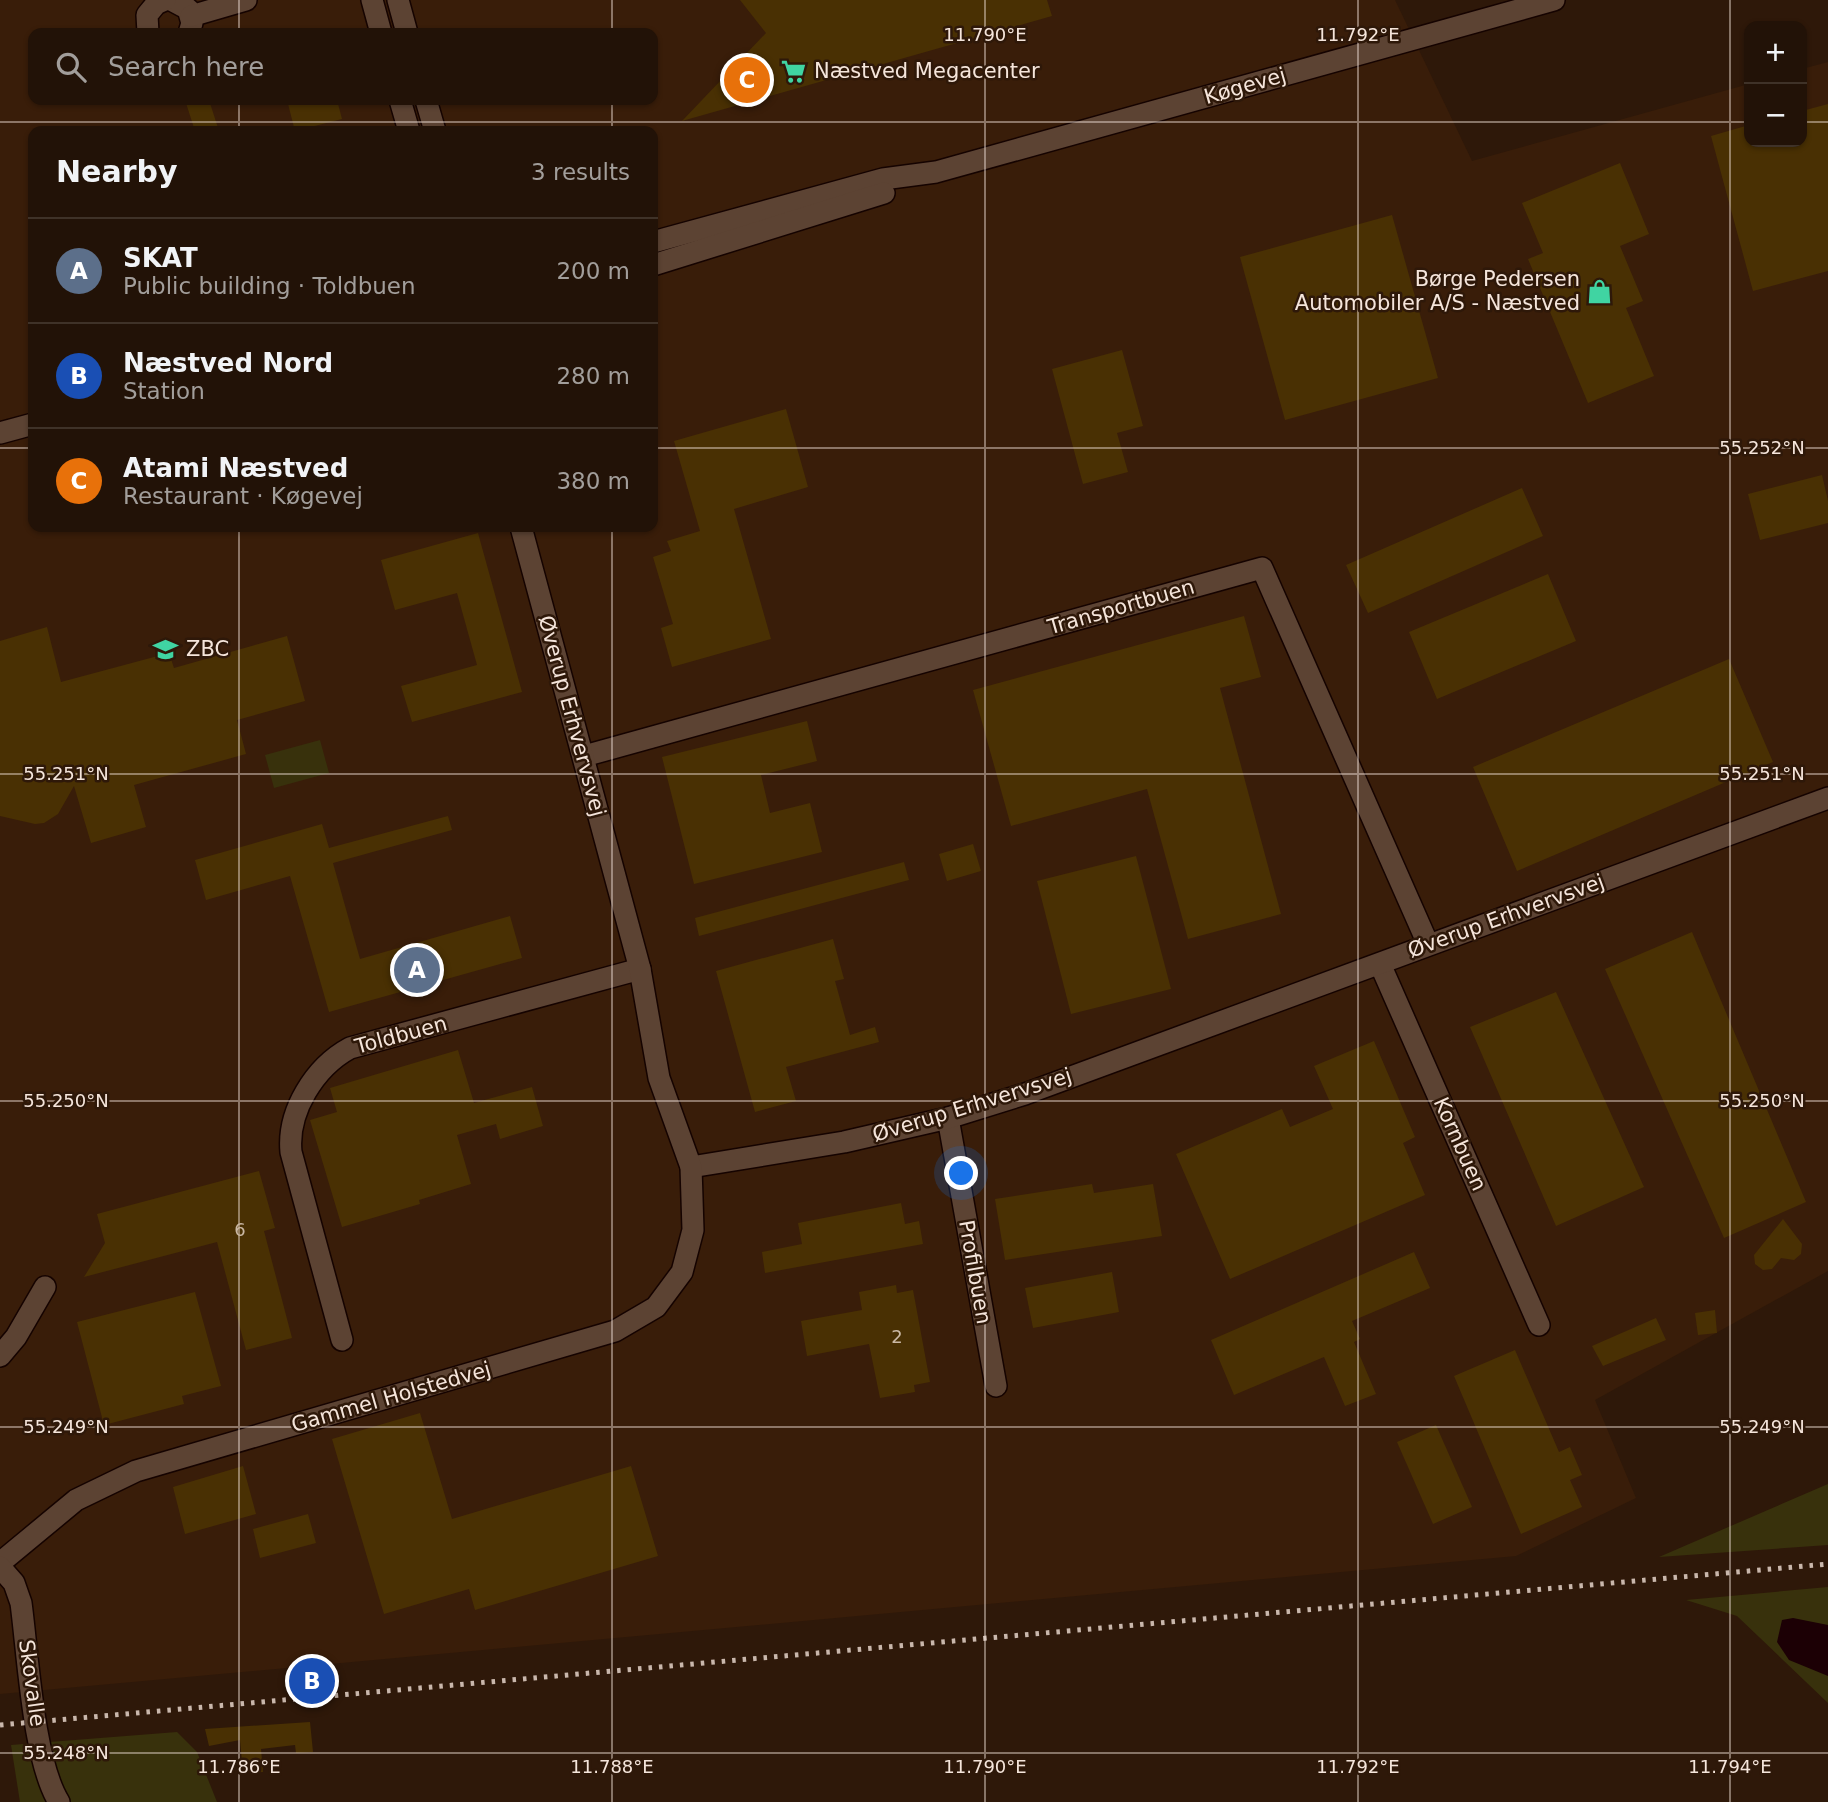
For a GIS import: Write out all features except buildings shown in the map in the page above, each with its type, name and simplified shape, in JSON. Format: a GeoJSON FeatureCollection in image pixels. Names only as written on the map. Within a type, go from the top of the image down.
{"type":"FeatureCollection","features":[{"type":"Feature","properties":{"kind":"street"},"geometry":{"type":"LineString","coordinates":[[148,28],[147,15],[161,1],[183,4],[190,25],[246,0]]}},
{"type":"Feature","properties":{"kind":"street"},"geometry":{"type":"LineString","coordinates":[[372,0],[380,28]]}},
{"type":"Feature","properties":{"kind":"street"},"geometry":{"type":"LineString","coordinates":[[398,0],[406,28]]}},
{"type":"Feature","properties":{"kind":"street","name":"Køgevej"},"geometry":{"type":"LineString","coordinates":[[658,263],[891,191],[936,172],[1554,0]]}},
{"type":"Feature","properties":{"kind":"street"},"geometry":{"type":"LineString","coordinates":[[401,105],[408,126]]}},
{"type":"Feature","properties":{"kind":"street"},"geometry":{"type":"LineString","coordinates":[[427,105],[434,126]]}},
{"type":"Feature","properties":{"kind":"street","name":"Køgevej"},"geometry":{"type":"LineString","coordinates":[[658,241],[883,179],[936,172]]}},
{"type":"Feature","properties":{"kind":"street"},"geometry":{"type":"LineString","coordinates":[[0,433],[28,425]]}},
{"type":"Feature","properties":{"kind":"street","name":"Øverup Erhvervsvej"},"geometry":{"type":"LineString","coordinates":[[522,532],[640,969],[659,1078],[691,1167],[844,1142],[948,1118],[1025,1094],[1828,798]]}},
{"type":"Feature","properties":{"kind":"street","name":"Transportbuen"},"geometry":{"type":"LineString","coordinates":[[584,756],[1262,568],[1427,944]]}},
{"type":"Feature","properties":{"kind":"street","name":"Kornbuen"},"geometry":{"type":"LineString","coordinates":[[1380,964],[1539,1325]]}},
{"type":"Feature","properties":{"kind":"street","name":"Toldbuen"},"geometry":{"type":"LineString","coordinates":[[342,1340],[291,1152],[289,1135],[292,1121],[319,1070],[330,1059],[350,1048],[640,969]]}},
{"type":"Feature","properties":{"kind":"street","name":"Profilbuen"},"geometry":{"type":"LineString","coordinates":[[948,1118],[996,1386]]}},
{"type":"Feature","properties":{"kind":"street","name":"Gammel Holstedvej"},"geometry":{"type":"LineString","coordinates":[[0,1565],[76,1500],[136,1471],[615,1331],[639,1320],[670,1290],[689,1252],[694,1209],[691,1167]]}},
{"type":"Feature","properties":{"kind":"street"},"geometry":{"type":"LineString","coordinates":[[0,1356],[16,1337],[46,1287]]}},
{"type":"Feature","properties":{"kind":"street","name":"Skovalle"},"geometry":{"type":"LineString","coordinates":[[0,1565],[14,1583],[21,1603],[42,1758],[49,1787],[59,1802]]}},
{"type":"Feature","properties":{"kind":"shaded area"},"geometry":{"type":"Polygon","coordinates":[[[0,0],[1395,0],[1472,161],[1744,85],[1744,147],[1807,147],[1807,68],[1828,62],[1828,1271],[1595,1400],[1636,1498],[1516,1556],[0,1694],[0,0]]]}},
{"type":"Feature","properties":{"kind":"shaded area"},"geometry":{"type":"Polygon","coordinates":[[[320,740],[329,773],[274,788],[265,755],[320,740]]]}},
{"type":"Feature","properties":{"kind":"shaded area"},"geometry":{"type":"Polygon","coordinates":[[[1828,1484],[1828,1545],[1659,1557],[1828,1484]]]}},
{"type":"Feature","properties":{"kind":"shaded area"},"geometry":{"type":"Polygon","coordinates":[[[1828,1587],[1828,1703],[1737,1616],[1686,1600],[1828,1587]]]}},
{"type":"Feature","properties":{"kind":"shaded area"},"geometry":{"type":"Polygon","coordinates":[[[1793,1618],[1828,1625],[1828,1676],[1789,1660],[1777,1642],[1782,1620],[1793,1618]]]}},
{"type":"Feature","properties":{"kind":"shaded area"},"geometry":{"type":"Polygon","coordinates":[[[177,1732],[197,1752],[217,1802],[20,1802],[11,1745],[177,1732]]]}},
{"type":"Feature","properties":{"kind":"railway"},"geometry":{"type":"LineString","coordinates":[[0,1725],[1828,1564]]}},
{"type":"Feature","properties":{"kind":"place","name":"Næstved Megacenter"},"geometry":{"type":"Point","coordinates":[794,71]}},
{"type":"Feature","properties":{"kind":"place","name":"Atami Næstved"},"geometry":{"type":"Point","coordinates":[747,80]}},
{"type":"Feature","properties":{"kind":"place","name":"Børge Pedersen Automobiler A/S - Næstved"},"geometry":{"type":"Point","coordinates":[1600,291]}},
{"type":"Feature","properties":{"kind":"place","name":"ZBC"},"geometry":{"type":"Point","coordinates":[166,649]}},
{"type":"Feature","properties":{"kind":"place","name":"SKAT"},"geometry":{"type":"Point","coordinates":[417,970]}},
{"type":"Feature","properties":{"kind":"place","name":"Næstved Nord"},"geometry":{"type":"Point","coordinates":[312,1681]}}]}
